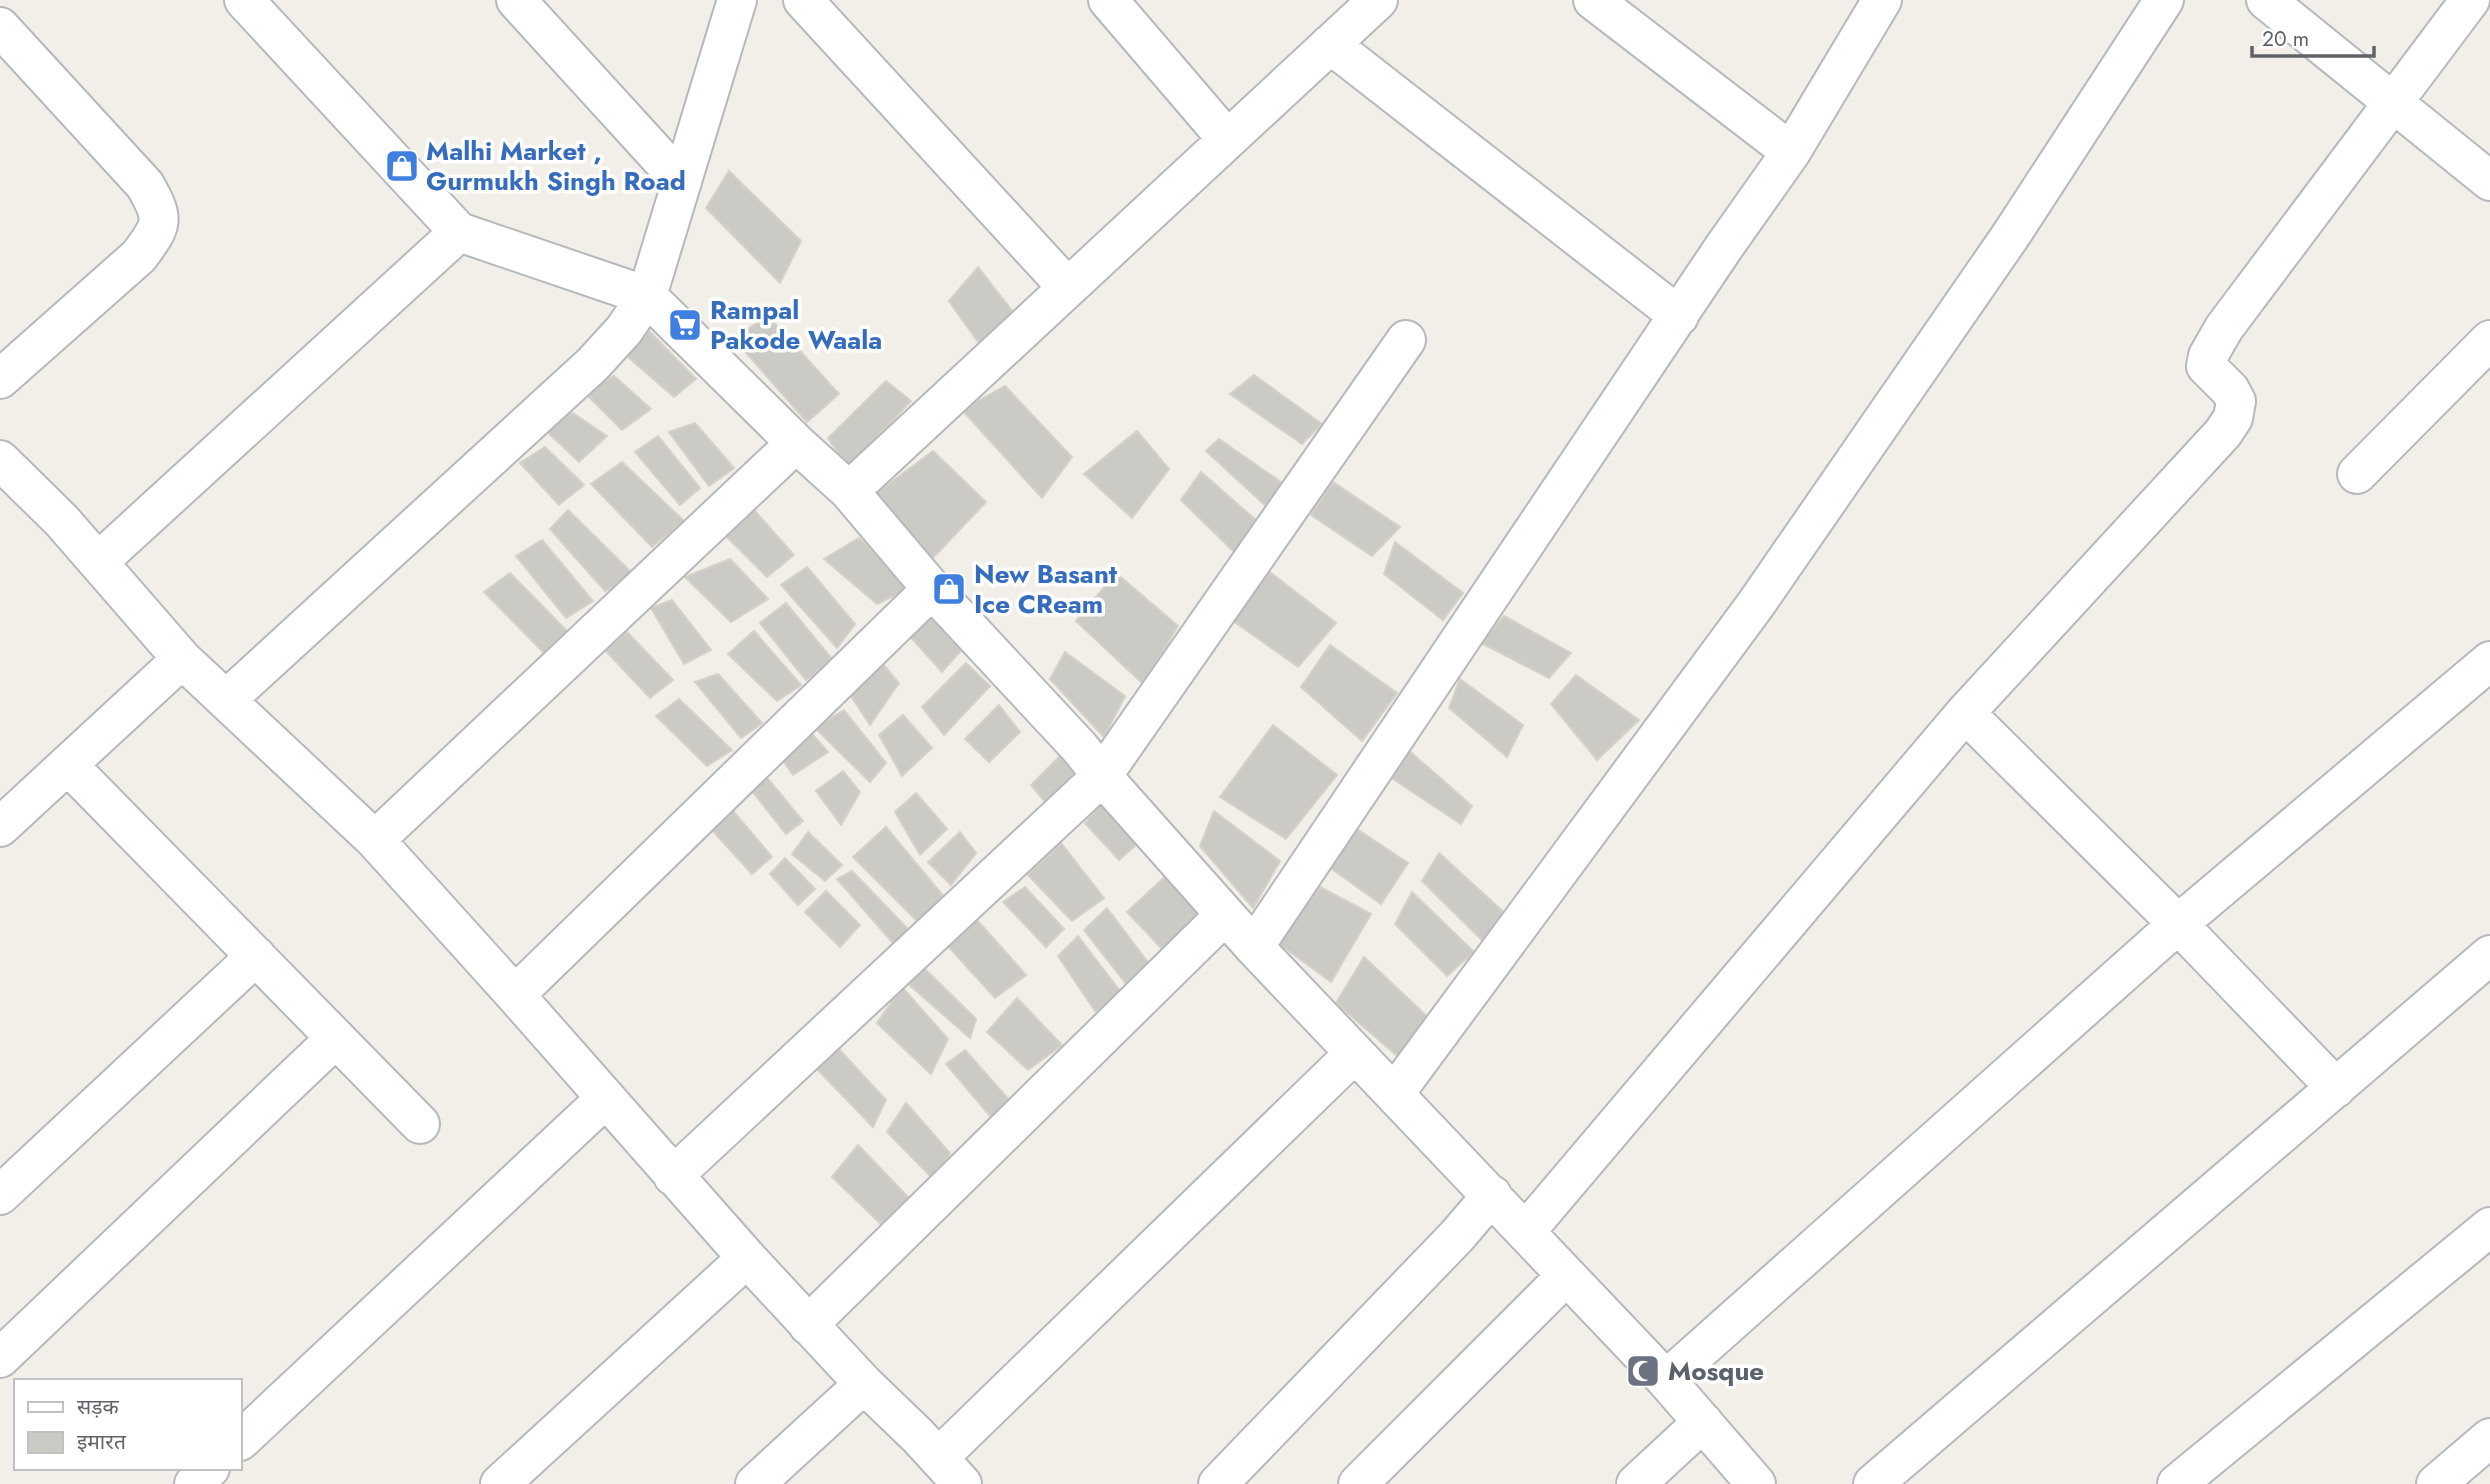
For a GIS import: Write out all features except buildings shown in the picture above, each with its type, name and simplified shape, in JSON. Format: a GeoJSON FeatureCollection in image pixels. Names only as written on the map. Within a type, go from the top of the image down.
{"type":"FeatureCollection","features":[{"type":"Feature","properties":{"kind":"street"},"geometry":{"type":"LineString","coordinates":[[244,0],[459,232],[647,296],[796,443],[849,491],[932,589],[1080,748],[1254,947],[1666,1380],[1756,1484]]}},
{"type":"Feature","properties":{"kind":"street"},"geometry":{"type":"LineString","coordinates":[[516,0],[682,182]]}},
{"type":"Feature","properties":{"kind":"street"},"geometry":{"type":"LineString","coordinates":[[227,699],[593,364],[624,330],[647,296],[737,0]]}},
{"type":"Feature","properties":{"kind":"street"},"geometry":{"type":"LineString","coordinates":[[803,0],[1067,287]]}},
{"type":"Feature","properties":{"kind":"street"},"geometry":{"type":"LineString","coordinates":[[1108,0],[1227,139]]}},
{"type":"Feature","properties":{"kind":"street"},"geometry":{"type":"LineString","coordinates":[[849,491],[1378,0]]}},
{"type":"Feature","properties":{"kind":"street"},"geometry":{"type":"LineString","coordinates":[[1593,0],[1791,152]]}},
{"type":"Feature","properties":{"kind":"street"},"geometry":{"type":"LineString","coordinates":[[1254,947],[1724,247],[1791,152],[1882,0]]}},
{"type":"Feature","properties":{"kind":"street"},"geometry":{"type":"LineString","coordinates":[[1395,1093],[1756,604],[2011,235],[2164,0]]}},
{"type":"Feature","properties":{"kind":"street"},"geometry":{"type":"LineString","coordinates":[[2266,0],[2490,181]]}},
{"type":"Feature","properties":{"kind":"street"},"geometry":{"type":"LineString","coordinates":[[1526,1231],[1965,713],[2223,433],[2233,418],[2236,401],[2230,390],[2210,373],[2206,366],[2208,356],[2224,328],[2470,0]]}},
{"type":"Feature","properties":{"kind":"street"},"geometry":{"type":"LineString","coordinates":[[0,27],[145,185],[155,203],[160,222],[155,235],[139,256],[0,379]]}},
{"type":"Feature","properties":{"kind":"street"},"geometry":{"type":"LineString","coordinates":[[1329,44],[1679,316]]}},
{"type":"Feature","properties":{"kind":"street"},"geometry":{"type":"LineString","coordinates":[[98,562],[459,232]]}},
{"type":"Feature","properties":{"kind":"street"},"geometry":{"type":"LineString","coordinates":[[673,1176],[1102,776],[1406,340]]}},
{"type":"Feature","properties":{"kind":"street"},"geometry":{"type":"LineString","coordinates":[[2357,474],[2490,340]]}},
{"type":"Feature","properties":{"kind":"street"},"geometry":{"type":"LineString","coordinates":[[374,840],[796,443]]}},
{"type":"Feature","properties":{"kind":"street"},"geometry":{"type":"LineString","coordinates":[[0,460],[62,521],[183,659],[374,840],[808,1325],[950,1471],[1355,1053]]}},
{"type":"Feature","properties":{"kind":"street"},"geometry":{"type":"LineString","coordinates":[[515,995],[932,589]]}},
{"type":"Feature","properties":{"kind":"street"},"geometry":{"type":"LineString","coordinates":[[0,827],[183,659]]}},
{"type":"Feature","properties":{"kind":"street"},"geometry":{"type":"LineString","coordinates":[[1666,1380],[2178,924],[2490,661]]}},
{"type":"Feature","properties":{"kind":"street"},"geometry":{"type":"LineString","coordinates":[[1965,713],[2178,924],[2336,1088]]}},
{"type":"Feature","properties":{"kind":"street"},"geometry":{"type":"LineString","coordinates":[[68,765],[420,1124]]}},
{"type":"Feature","properties":{"kind":"street"},"geometry":{"type":"LineString","coordinates":[[808,1325],[1225,915]]}},
{"type":"Feature","properties":{"kind":"street"},"geometry":{"type":"LineString","coordinates":[[1873,1484],[2490,955]]}},
{"type":"Feature","properties":{"kind":"street"},"geometry":{"type":"LineString","coordinates":[[0,1195],[256,956]]}},
{"type":"Feature","properties":{"kind":"street"},"geometry":{"type":"LineString","coordinates":[[0,1358],[336,1038]]}},
{"type":"Feature","properties":{"kind":"street"},"geometry":{"type":"LineString","coordinates":[[242,1439],[606,1099]]}},
{"type":"Feature","properties":{"kind":"street"},"geometry":{"type":"LineString","coordinates":[[1217,1484],[1447,1246],[1492,1195]]}},
{"type":"Feature","properties":{"kind":"street"},"geometry":{"type":"LineString","coordinates":[[2177,1484],[2490,1227]]}},
{"type":"Feature","properties":{"kind":"street"},"geometry":{"type":"LineString","coordinates":[[500,1484],[747,1258]]}},
{"type":"Feature","properties":{"kind":"street"},"geometry":{"type":"LineString","coordinates":[[1359,1484],[1566,1276]]}},
{"type":"Feature","properties":{"kind":"street"},"geometry":{"type":"LineString","coordinates":[[755,1484],[864,1384]]}},
{"type":"Feature","properties":{"kind":"street"},"geometry":{"type":"LineString","coordinates":[[1636,1484],[1703,1422]]}},
{"type":"Feature","properties":{"kind":"street"},"geometry":{"type":"LineString","coordinates":[[2436,1484],[2490,1438]]}},
{"type":"Feature","properties":{"kind":"street"},"geometry":{"type":"LineString","coordinates":[[194,1484],[209,1470]]}},
{"type":"Feature","properties":{"kind":"place","name":"Malhi Market , Gurmukh Singh Road"},"geometry":{"type":"Point","coordinates":[402,166]}},
{"type":"Feature","properties":{"kind":"place","name":"Rampal Pakode Waala"},"geometry":{"type":"Point","coordinates":[685,325]}},
{"type":"Feature","properties":{"kind":"place","name":"New Basant Ice CReam"},"geometry":{"type":"Point","coordinates":[949,589]}},
{"type":"Feature","properties":{"kind":"place","name":"Mosque"},"geometry":{"type":"Point","coordinates":[1643,1371]}}]}
